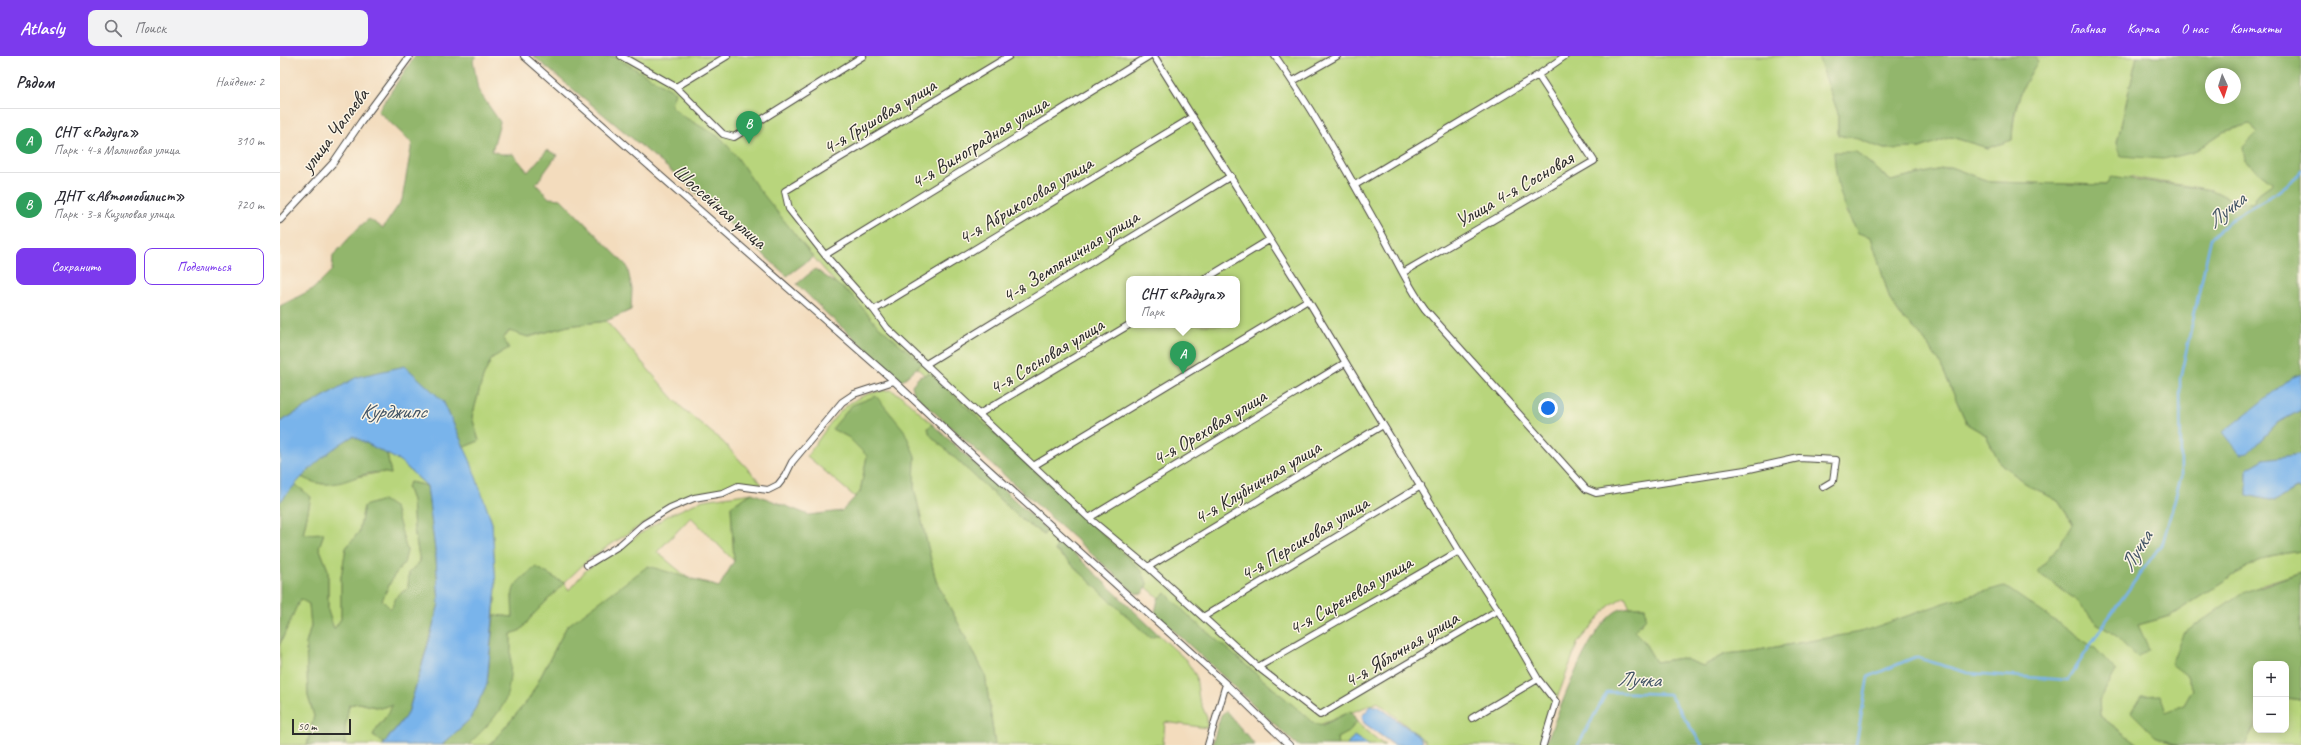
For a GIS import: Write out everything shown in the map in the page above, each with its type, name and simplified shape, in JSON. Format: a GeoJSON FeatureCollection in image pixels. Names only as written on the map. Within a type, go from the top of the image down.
{"type":"FeatureCollection","features":[{"type":"Feature","properties":{"kind":"street","name":"улица Чапаева"},"geometry":{"type":"LineString","coordinates":[[280,220],[334,162],[360,122],[410,56]]}},
{"type":"Feature","properties":{"kind":"street","name":"Шоссейная улица"},"geometry":{"type":"LineString","coordinates":[[524,56],[894,381],[965,448],[1226,684]]}},
{"type":"Feature","properties":{"kind":"street"},"geometry":{"type":"LineString","coordinates":[[621,56],[676,87],[723,134],[734,137],[863,56]]}},
{"type":"Feature","properties":{"kind":"street"},"geometry":{"type":"LineString","coordinates":[[676,87],[727,56]]}},
{"type":"Feature","properties":{"kind":"street","name":"4-я Грушовая улица"},"geometry":{"type":"LineString","coordinates":[[824,255],[789,209],[785,191],[1009,56]]}},
{"type":"Feature","properties":{"kind":"street","name":"4-я Виноградная улица"},"geometry":{"type":"LineString","coordinates":[[824,255],[1149,56]]}},
{"type":"Feature","properties":{"kind":"street"},"geometry":{"type":"LineString","coordinates":[[1154,56],[1308,300],[1459,551],[1498,610],[1538,679],[1556,702],[1543,745]]}},
{"type":"Feature","properties":{"kind":"street"},"geometry":{"type":"LineString","coordinates":[[1276,56],[1293,81],[1355,185],[1404,272],[1412,292],[1425,309],[1586,489],[1596,493],[1745,470],[1799,458],[1836,460],[1833,481],[1823,487]]}},
{"type":"Feature","properties":{"kind":"street"},"geometry":{"type":"LineString","coordinates":[[1293,81],[1338,56]]}},
{"type":"Feature","properties":{"kind":"street"},"geometry":{"type":"LineString","coordinates":[[1355,185],[1538,75],[1565,56]]}},
{"type":"Feature","properties":{"kind":"street","name":"Улица 4-я Сосновая"},"geometry":{"type":"LineString","coordinates":[[1404,272],[1594,161],[1538,75]]}},
{"type":"Feature","properties":{"kind":"street","name":"4-я Абрикосовая улица"},"geometry":{"type":"LineString","coordinates":[[874,310],[1193,117]]}},
{"type":"Feature","properties":{"kind":"street","name":"4-я Земляничная улица"},"geometry":{"type":"LineString","coordinates":[[926,364],[1231,176]]}},
{"type":"Feature","properties":{"kind":"street"},"geometry":{"type":"LineString","coordinates":[[1210,276],[1269,240]]}},
{"type":"Feature","properties":{"kind":"street"},"geometry":{"type":"LineString","coordinates":[[824,255],[874,310],[887,328],[1035,465],[1089,518],[1148,567],[1258,667]]}},
{"type":"Feature","properties":{"kind":"street"},"geometry":{"type":"LineString","coordinates":[[1035,465],[1308,300]]}},
{"type":"Feature","properties":{"kind":"street","name":"4-я Сосновая улица"},"geometry":{"type":"LineString","coordinates":[[979,414],[1126,326]]}},
{"type":"Feature","properties":{"kind":"street","name":"4-я Ореховая улица"},"geometry":{"type":"LineString","coordinates":[[1089,518],[1345,363]]}},
{"type":"Feature","properties":{"kind":"street"},"geometry":{"type":"LineString","coordinates":[[587,565],[620,544],[644,524],[670,508],[694,498],[723,493],[738,486],[768,490],[773,488],[785,476],[792,462],[842,402],[854,394],[894,381]]}},
{"type":"Feature","properties":{"kind":"street","name":"4-я Клубничная улица"},"geometry":{"type":"LineString","coordinates":[[1148,567],[1383,425]]}},
{"type":"Feature","properties":{"kind":"street","name":"4-я Персиковая улица"},"geometry":{"type":"LineString","coordinates":[[1203,617],[1421,486]]}},
{"type":"Feature","properties":{"kind":"street","name":"4-я Сиреневая улица"},"geometry":{"type":"LineString","coordinates":[[1258,667],[1459,551]]}},
{"type":"Feature","properties":{"kind":"street","name":"4-я Яблочная улица"},"geometry":{"type":"LineString","coordinates":[[1258,667],[1320,716],[1498,610]]}},
{"type":"Feature","properties":{"kind":"street"},"geometry":{"type":"LineString","coordinates":[[1472,718],[1538,679]]}},
{"type":"Feature","properties":{"kind":"street"},"geometry":{"type":"LineString","coordinates":[[1208,745],[1226,684],[1289,745]]}},
{"type":"Feature","properties":{"kind":"green space"},"geometry":{"type":"Polygon","coordinates":[[[415,56],[476,56],[473,60],[478,90],[500,122],[492,151],[501,154],[513,154],[528,172],[547,150],[557,155],[536,184],[549,198],[561,199],[627,266],[632,289],[631,310],[606,321],[568,326],[528,337],[509,331],[503,339],[509,348],[492,358],[483,377],[472,417],[479,441],[464,447],[443,401],[357,377],[280,422],[280,306],[313,289],[332,270],[333,255],[359,227],[369,219],[383,228],[402,200],[412,143],[378,111],[415,56]]]}},
{"type":"Feature","properties":{"kind":"green space"},"geometry":{"type":"Polygon","coordinates":[[[533,56],[613,56],[675,92],[671,105],[681,115],[721,138],[737,157],[755,184],[813,257],[787,276],[674,173],[533,56]]]}},
{"type":"Feature","properties":{"kind":"green space"},"geometry":{"type":"Polygon","coordinates":[[[557,56],[1818,56],[1838,113],[1838,135],[1858,139],[1884,149],[1920,148],[1951,137],[1988,148],[2012,140],[2016,108],[2026,81],[2037,61],[2034,56],[2137,56],[2117,143],[2192,153],[2223,132],[2249,124],[2258,132],[2245,161],[2273,183],[2259,193],[2253,203],[2234,201],[2212,190],[2131,177],[2106,185],[1991,182],[1950,167],[1891,181],[1856,152],[1846,212],[1858,232],[1871,237],[1890,300],[1901,316],[1918,332],[1939,361],[1967,424],[1986,435],[2000,463],[2025,483],[2058,501],[2073,524],[2060,545],[2037,572],[2075,599],[2095,622],[2115,635],[2138,658],[2138,625],[2170,616],[2245,568],[2269,556],[2301,551],[2301,572],[2263,584],[2183,634],[2186,675],[2193,689],[2184,705],[2155,736],[2177,745],[2139,745],[2100,716],[2096,649],[2088,644],[1861,632],[1753,651],[1726,654],[1703,666],[1682,658],[1656,662],[1643,640],[1634,631],[1646,618],[1645,607],[1630,607],[1625,596],[1609,606],[1578,642],[1540,745],[1425,745],[1425,741],[1378,702],[1309,729],[1135,577],[966,412],[881,336],[744,176],[557,56]]]}},
{"type":"Feature","properties":{"kind":"green space"},"geometry":{"type":"Polygon","coordinates":[[[1818,56],[2034,56],[2038,61],[2026,81],[2016,108],[2012,140],[1988,148],[1951,137],[1920,148],[1884,149],[1858,139],[1838,135],[1838,113],[1818,56]]]}},
{"type":"Feature","properties":{"kind":"green space"},"geometry":{"type":"Polygon","coordinates":[[[2137,56],[2301,56],[2301,374],[2291,378],[2248,453],[2277,423],[2301,410],[2301,454],[2264,459],[2247,469],[2247,495],[2275,501],[2296,489],[2301,489],[2301,551],[2269,556],[2245,568],[2170,616],[2138,625],[2149,649],[2137,658],[2115,635],[2095,622],[2075,599],[2037,572],[2060,545],[2073,523],[2058,501],[2025,483],[2000,463],[1986,435],[1967,424],[1939,361],[1918,332],[1901,316],[1890,300],[1871,237],[1858,233],[1844,204],[1836,174],[1834,152],[1856,152],[1891,181],[1950,167],[1991,182],[2106,185],[2111,176],[2212,190],[2234,201],[2253,203],[2259,193],[2273,183],[2245,161],[2243,147],[2258,132],[2249,124],[2223,132],[2192,153],[2163,159],[2121,156],[2117,143],[2137,56]]]}},
{"type":"Feature","properties":{"kind":"green space"},"geometry":{"type":"Polygon","coordinates":[[[815,269],[851,294],[876,324],[922,363],[902,381],[826,313],[797,284],[815,269]]]}},
{"type":"Feature","properties":{"kind":"green space"},"geometry":{"type":"Polygon","coordinates":[[[606,321],[681,407],[723,442],[762,484],[756,487],[737,484],[720,490],[697,494],[674,504],[590,558],[564,583],[512,595],[513,617],[494,615],[496,587],[492,523],[464,447],[479,441],[472,417],[483,377],[492,358],[508,348],[503,339],[510,331],[529,337],[568,326],[606,321]]]}},
{"type":"Feature","properties":{"kind":"green space"},"geometry":{"type":"Polygon","coordinates":[[[930,373],[1142,571],[1148,585],[1142,594],[1135,593],[914,394],[912,385],[919,377],[930,373]]]}},
{"type":"Feature","properties":{"kind":"green space"},"geometry":{"type":"Polygon","coordinates":[[[891,390],[903,397],[932,424],[928,428],[930,435],[1022,520],[1044,535],[1046,529],[1059,539],[1055,551],[1068,561],[1150,637],[1159,635],[1186,660],[1196,676],[1199,699],[1207,718],[1207,728],[1165,722],[1163,745],[995,745],[985,674],[936,581],[914,488],[915,456],[833,429],[848,437],[867,456],[860,492],[855,497],[807,456],[832,421],[850,403],[875,392],[891,390]]]}},
{"type":"Feature","properties":{"kind":"green space"},"geometry":{"type":"Polygon","coordinates":[[[876,396],[904,430],[915,456],[914,488],[936,581],[985,674],[995,745],[490,745],[529,699],[567,626],[648,566],[719,587],[734,561],[731,506],[752,493],[809,515],[842,511],[860,492],[867,456],[848,437],[832,429],[852,405],[876,396]]]}},
{"type":"Feature","properties":{"kind":"green space"},"geometry":{"type":"Polygon","coordinates":[[[932,424],[1046,529],[1044,535],[1022,520],[930,435],[928,428],[932,424]]]}},
{"type":"Feature","properties":{"kind":"green space"},"geometry":{"type":"Polygon","coordinates":[[[353,436],[387,454],[391,474],[379,472],[338,483],[327,484],[315,483],[301,477],[325,454],[353,436]]]}},
{"type":"Feature","properties":{"kind":"green space"},"geometry":{"type":"Polygon","coordinates":[[[387,454],[400,461],[427,486],[410,482],[407,487],[412,500],[414,529],[420,562],[409,572],[408,588],[397,596],[391,609],[382,600],[393,577],[404,563],[407,551],[402,536],[364,506],[359,532],[346,548],[341,577],[341,619],[334,629],[328,611],[328,570],[319,547],[324,533],[303,535],[311,497],[295,484],[301,477],[322,484],[382,472],[391,474],[387,454]]]}},
{"type":"Feature","properties":{"kind":"green space"},"geometry":{"type":"Polygon","coordinates":[[[410,482],[427,486],[436,558],[439,604],[408,713],[384,743],[373,736],[392,705],[380,708],[359,703],[349,705],[345,727],[345,745],[307,745],[314,716],[308,696],[306,644],[311,626],[309,604],[300,599],[280,644],[280,502],[295,484],[311,497],[303,534],[324,533],[319,547],[328,570],[328,611],[334,629],[341,619],[341,577],[346,548],[359,532],[364,506],[383,500],[395,508],[407,551],[404,563],[393,577],[382,600],[391,609],[397,596],[408,588],[409,572],[420,562],[414,529],[412,500],[407,487],[410,482]]]}},
{"type":"Feature","properties":{"kind":"green space"},"geometry":{"type":"Polygon","coordinates":[[[752,493],[731,506],[734,561],[691,517],[657,552],[688,578],[713,584],[693,609],[567,626],[529,699],[490,745],[468,745],[487,726],[510,670],[511,634],[521,630],[532,616],[564,583],[569,590],[586,570],[667,516],[703,500],[752,493]]]}},
{"type":"Feature","properties":{"kind":"green space"},"geometry":{"type":"Polygon","coordinates":[[[1059,539],[1159,635],[1150,638],[1055,550],[1059,539]]]}},
{"type":"Feature","properties":{"kind":"green space"},"geometry":{"type":"Polygon","coordinates":[[[536,567],[564,583],[532,616],[521,630],[511,634],[511,660],[508,690],[503,705],[491,721],[468,745],[442,745],[470,719],[487,684],[494,615],[513,617],[512,599],[514,588],[522,578],[536,567]]]}},
{"type":"Feature","properties":{"kind":"green space"},"geometry":{"type":"Polygon","coordinates":[[[2301,572],[2301,700],[2289,698],[2289,661],[2253,661],[2253,729],[2245,745],[2177,745],[2155,736],[2131,712],[2141,696],[2160,695],[2166,712],[2184,705],[2193,689],[2186,675],[2171,664],[2183,634],[2240,594],[2301,572]]]}},
{"type":"Feature","properties":{"kind":"green space"},"geometry":{"type":"Polygon","coordinates":[[[2004,586],[2096,649],[2116,671],[2099,701],[2100,716],[2139,745],[1545,745],[1566,693],[1594,636],[1604,622],[1615,612],[1622,609],[1630,607],[1645,607],[1646,618],[1634,631],[1643,640],[1656,662],[1682,658],[1703,666],[1726,654],[1753,651],[1861,632],[1947,602],[2004,586]]]}},
{"type":"Feature","properties":{"kind":"green space"},"geometry":{"type":"Polygon","coordinates":[[[1166,593],[1193,620],[1314,723],[1323,725],[1351,711],[1357,722],[1348,732],[1337,738],[1338,745],[1297,745],[1155,613],[1158,599],[1166,593]]]}},
{"type":"Feature","properties":{"kind":"green space"},"geometry":{"type":"Polygon","coordinates":[[[300,598],[309,604],[311,626],[306,644],[308,696],[314,716],[307,745],[280,745],[280,644],[300,598]]]}},
{"type":"Feature","properties":{"kind":"green space"},"geometry":{"type":"Polygon","coordinates":[[[2289,698],[2301,700],[2301,745],[2245,745],[2253,729],[2253,733],[2289,733],[2289,698]]]}},
{"type":"Feature","properties":{"kind":"green space"},"geometry":{"type":"Polygon","coordinates":[[[359,703],[380,708],[393,704],[389,713],[377,727],[373,736],[384,743],[383,745],[345,745],[345,727],[349,705],[359,703]]]}},
{"type":"Feature","properties":{"kind":"green space"},"geometry":{"type":"Polygon","coordinates":[[[1226,711],[1255,745],[1212,745],[1221,715],[1226,711]]]}},
{"type":"Feature","properties":{"kind":"green space"},"geometry":{"type":"Polygon","coordinates":[[[1357,722],[1385,745],[1368,745],[1354,737],[1347,745],[1338,745],[1337,738],[1348,732],[1357,722]]]}},
{"type":"Feature","properties":{"kind":"water","name":"Курджипс"},"geometry":{"type":"Polygon","coordinates":[[[405,366],[443,401],[470,460],[492,523],[496,587],[487,684],[470,719],[442,745],[383,745],[408,713],[439,604],[436,558],[427,486],[400,461],[353,436],[322,458],[280,502],[280,422],[357,377],[405,366]]]}},
{"type":"Feature","properties":{"kind":"water"},"geometry":{"type":"Polygon","coordinates":[[[2301,374],[2301,410],[2277,423],[2248,453],[2240,454],[2223,432],[2291,378],[2301,374]]]}},
{"type":"Feature","properties":{"kind":"water"},"geometry":{"type":"Polygon","coordinates":[[[2301,454],[2301,489],[2295,489],[2275,501],[2247,495],[2247,469],[2264,459],[2301,454]]]}},
{"type":"Feature","properties":{"kind":"water"},"geometry":{"type":"Polygon","coordinates":[[[1371,706],[1378,706],[1420,737],[1422,742],[1419,745],[1394,745],[1364,723],[1362,716],[1371,706]]]}},
{"type":"Feature","properties":{"kind":"water"},"geometry":{"type":"Polygon","coordinates":[[[1354,736],[1368,745],[1347,745],[1354,736]]]}},
{"type":"Feature","properties":{"kind":"waterway","name":"Лучка"},"geometry":{"type":"LineString","coordinates":[[1856,745],[1868,677],[1915,657],[1968,673],[2068,680],[2106,621],[2163,542],[2181,477],[2180,379],[2211,238],[2237,215],[2276,193],[2297,177],[2301,170]]}},
{"type":"Feature","properties":{"kind":"waterway","name":"Лучка"},"geometry":{"type":"LineString","coordinates":[[1578,745],[1607,692],[1669,694],[1702,745]]}},
{"type":"Feature","properties":{"kind":"place","name":"ДНТ «Автомобилист»"},"geometry":{"type":"Point","coordinates":[749,144]}},
{"type":"Feature","properties":{"kind":"place","name":"СНТ «Радуга»"},"geometry":{"type":"Point","coordinates":[1183,374]}}]}
